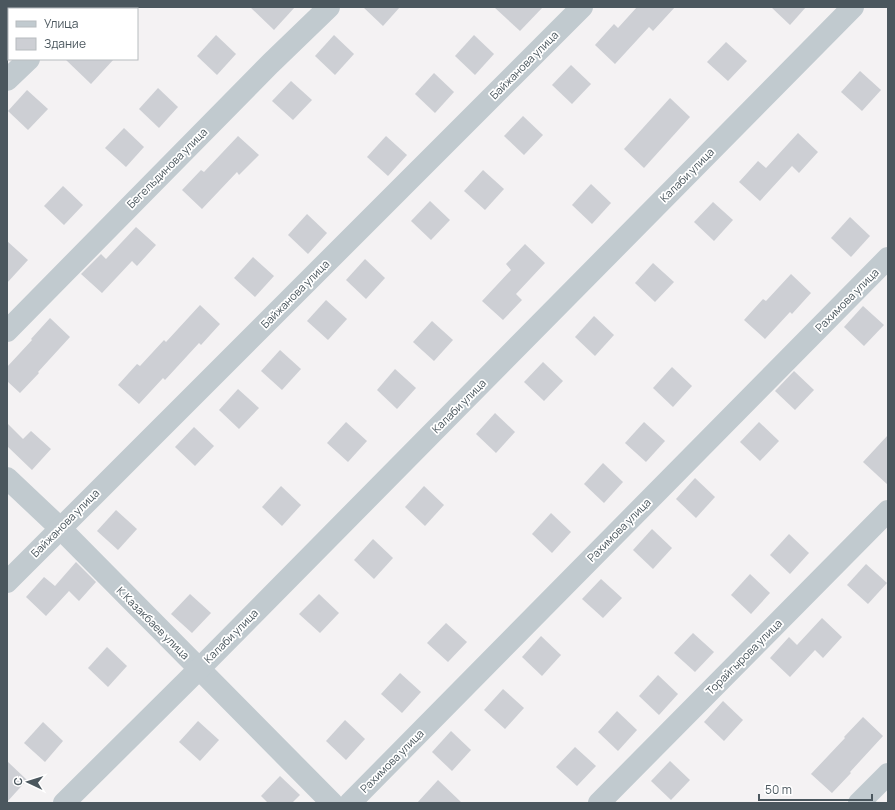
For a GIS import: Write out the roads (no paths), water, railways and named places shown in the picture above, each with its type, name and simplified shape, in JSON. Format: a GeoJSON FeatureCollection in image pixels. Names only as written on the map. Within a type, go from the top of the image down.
{"type":"FeatureCollection","features":[{"type":"Feature","properties":{"kind":"street","name":"Бегельдинова улица"},"geometry":{"type":"LineString","coordinates":[[7,331],[270,64],[329,7]]}},
{"type":"Feature","properties":{"kind":"street","name":"Байжанова улица"},"geometry":{"type":"LineString","coordinates":[[7,582],[582,7]]}},
{"type":"Feature","properties":{"kind":"street","name":"Калаби улица"},"geometry":{"type":"LineString","coordinates":[[64,803],[199,669],[853,7]]}},
{"type":"Feature","properties":{"kind":"street"},"geometry":{"type":"LineString","coordinates":[[7,80],[28,60]]}},
{"type":"Feature","properties":{"kind":"street","name":"Рахимова улица"},"geometry":{"type":"LineString","coordinates":[[350,803],[888,258]]}},
{"type":"Feature","properties":{"kind":"street","name":"К.Казакбаев улица"},"geometry":{"type":"LineString","coordinates":[[7,478],[60,528],[332,803]]}},
{"type":"Feature","properties":{"kind":"street","name":"Торайгырова улица"},"geometry":{"type":"LineString","coordinates":[[599,803],[888,511]]}},
{"type":"Feature","properties":{"kind":"street"},"geometry":{"type":"LineString","coordinates":[[859,803],[888,774]]}}]}
